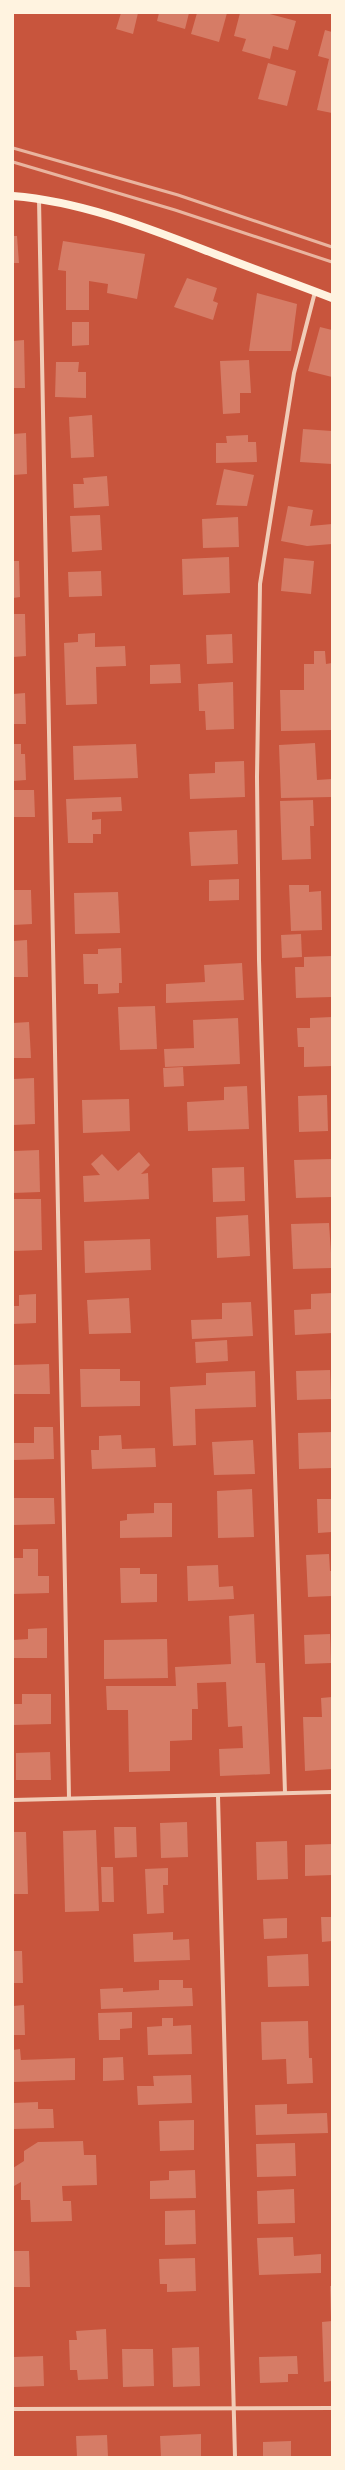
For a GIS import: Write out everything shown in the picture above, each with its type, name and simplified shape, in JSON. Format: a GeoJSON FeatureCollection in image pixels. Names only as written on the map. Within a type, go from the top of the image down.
{"type":"FeatureCollection","features":[{"type":"Feature","properties":{"kind":"main road"},"geometry":{"type":"LineString","coordinates":[[13,196],[39,198],[86,208],[163,233],[332,298]]}},
{"type":"Feature","properties":{"kind":"street"},"geometry":{"type":"LineString","coordinates":[[39,198],[69,1798]]}},
{"type":"Feature","properties":{"kind":"street"},"geometry":{"type":"LineString","coordinates":[[285,1793],[260,960],[257,777],[260,592],[294,373],[315,291]]}},
{"type":"Feature","properties":{"kind":"street"},"geometry":{"type":"LineString","coordinates":[[13,1800],[332,1792]]}},
{"type":"Feature","properties":{"kind":"street"},"geometry":{"type":"LineString","coordinates":[[218,1796],[235,2457]]}},
{"type":"Feature","properties":{"kind":"street"},"geometry":{"type":"LineString","coordinates":[[13,2409],[332,2408]]}},
{"type":"Feature","properties":{"kind":"building"},"geometry":{"type":"Polygon","coordinates":[[[121,13],[138,13],[133,34],[116,29],[121,13]]]}},
{"type":"Feature","properties":{"kind":"building"},"geometry":{"type":"Polygon","coordinates":[[[159,13],[189,13],[185,29],[157,21],[159,13]]]}},
{"type":"Feature","properties":{"kind":"building"},"geometry":{"type":"Polygon","coordinates":[[[197,13],[227,13],[219,42],[191,34],[197,13]]]}},
{"type":"Feature","properties":{"kind":"building"},"geometry":{"type":"Polygon","coordinates":[[[240,13],[266,13],[296,21],[288,50],[273,46],[270,59],[242,51],[246,39],[234,36],[240,13]]]}},
{"type":"Feature","properties":{"kind":"building"},"geometry":{"type":"Polygon","coordinates":[[[325,30],[332,32],[332,113],[317,110],[329,59],[318,56],[325,30]]]}},
{"type":"Feature","properties":{"kind":"building"},"geometry":{"type":"Polygon","coordinates":[[[268,63],[296,71],[287,106],[258,99],[268,63]]]}},
{"type":"Feature","properties":{"kind":"building"},"geometry":{"type":"Polygon","coordinates":[[[13,236],[17,236],[19,263],[13,263],[13,236]]]}},
{"type":"Feature","properties":{"kind":"building"},"geometry":{"type":"Polygon","coordinates":[[[63,241],[145,254],[137,299],[107,293],[108,284],[89,281],[89,310],[66,310],[66,271],[58,270],[63,241]]]}},
{"type":"Feature","properties":{"kind":"building"},"geometry":{"type":"Polygon","coordinates":[[[187,278],[217,288],[213,301],[218,303],[213,320],[174,307],[187,278]]]}},
{"type":"Feature","properties":{"kind":"building"},"geometry":{"type":"Polygon","coordinates":[[[257,293],[297,304],[291,351],[249,351],[257,293]]]}},
{"type":"Feature","properties":{"kind":"building"},"geometry":{"type":"Polygon","coordinates":[[[72,322],[89,322],[89,345],[72,346],[72,322]]]}},
{"type":"Feature","properties":{"kind":"building"},"geometry":{"type":"Polygon","coordinates":[[[320,327],[332,330],[332,377],[308,371],[320,327]]]}},
{"type":"Feature","properties":{"kind":"building"},"geometry":{"type":"Polygon","coordinates":[[[24,340],[25,388],[13,388],[13,341],[24,340]]]}},
{"type":"Feature","properties":{"kind":"building"},"geometry":{"type":"Polygon","coordinates":[[[249,360],[251,393],[240,393],[240,413],[223,414],[220,361],[249,360]]]}},
{"type":"Feature","properties":{"kind":"building"},"geometry":{"type":"Polygon","coordinates":[[[56,362],[79,362],[78,372],[86,372],[86,398],[55,397],[56,362]]]}},
{"type":"Feature","properties":{"kind":"building"},"geometry":{"type":"Polygon","coordinates":[[[92,415],[94,457],[71,458],[69,417],[92,415]]]}},
{"type":"Feature","properties":{"kind":"building"},"geometry":{"type":"Polygon","coordinates":[[[303,429],[332,431],[332,464],[300,462],[303,429]]]}},
{"type":"Feature","properties":{"kind":"building"},"geometry":{"type":"Polygon","coordinates":[[[26,433],[27,474],[13,475],[13,434],[26,433]]]}},
{"type":"Feature","properties":{"kind":"building"},"geometry":{"type":"Polygon","coordinates":[[[248,435],[248,442],[256,442],[257,462],[216,463],[216,443],[227,443],[226,436],[248,435]]]}},
{"type":"Feature","properties":{"kind":"building"},"geometry":{"type":"Polygon","coordinates":[[[224,469],[254,475],[247,506],[216,505],[224,469]]]}},
{"type":"Feature","properties":{"kind":"building"},"geometry":{"type":"Polygon","coordinates":[[[107,476],[109,506],[74,508],[73,484],[84,484],[83,478],[107,476]]]}},
{"type":"Feature","properties":{"kind":"building"},"geometry":{"type":"Polygon","coordinates":[[[288,506],[313,510],[310,526],[332,524],[332,544],[307,546],[281,541],[288,506]]]}},
{"type":"Feature","properties":{"kind":"building"},"geometry":{"type":"Polygon","coordinates":[[[100,515],[102,550],[72,552],[70,516],[100,515]]]}},
{"type":"Feature","properties":{"kind":"building"},"geometry":{"type":"Polygon","coordinates":[[[238,517],[239,547],[203,548],[202,519],[238,517]]]}},
{"type":"Feature","properties":{"kind":"building"},"geometry":{"type":"Polygon","coordinates":[[[229,557],[230,593],[183,595],[182,559],[229,557]]]}},
{"type":"Feature","properties":{"kind":"building"},"geometry":{"type":"Polygon","coordinates":[[[284,558],[314,561],[311,594],[281,591],[284,558]]]}},
{"type":"Feature","properties":{"kind":"building"},"geometry":{"type":"Polygon","coordinates":[[[13,561],[19,561],[20,597],[13,598],[13,561]]]}},
{"type":"Feature","properties":{"kind":"building"},"geometry":{"type":"Polygon","coordinates":[[[101,571],[102,596],[69,597],[68,572],[101,571]]]}},
{"type":"Feature","properties":{"kind":"building"},"geometry":{"type":"Polygon","coordinates":[[[13,614],[25,614],[26,656],[13,657],[13,614]]]}},
{"type":"Feature","properties":{"kind":"building"},"geometry":{"type":"Polygon","coordinates":[[[95,633],[95,647],[125,646],[126,666],[96,667],[97,704],[66,705],[64,643],[78,642],[78,634],[95,633]]]}},
{"type":"Feature","properties":{"kind":"building"},"geometry":{"type":"Polygon","coordinates":[[[232,634],[233,663],[207,664],[206,635],[232,634]]]}},
{"type":"Feature","properties":{"kind":"building"},"geometry":{"type":"Polygon","coordinates":[[[314,651],[325,651],[326,664],[332,663],[332,730],[281,731],[280,690],[304,690],[304,664],[314,664],[314,651]]]}},
{"type":"Feature","properties":{"kind":"building"},"geometry":{"type":"Polygon","coordinates":[[[180,664],[181,683],[150,684],[150,665],[180,664]]]}},
{"type":"Feature","properties":{"kind":"building"},"geometry":{"type":"Polygon","coordinates":[[[233,682],[234,729],[206,730],[205,711],[199,711],[198,684],[233,682]]]}},
{"type":"Feature","properties":{"kind":"building"},"geometry":{"type":"Polygon","coordinates":[[[25,693],[26,724],[13,724],[13,694],[25,693]]]}},
{"type":"Feature","properties":{"kind":"building"},"geometry":{"type":"Polygon","coordinates":[[[315,743],[317,780],[332,779],[332,797],[281,798],[279,745],[315,743]]]}},
{"type":"Feature","properties":{"kind":"building"},"geometry":{"type":"Polygon","coordinates":[[[13,744],[21,744],[21,754],[25,754],[26,780],[13,781],[13,744]]]}},
{"type":"Feature","properties":{"kind":"building"},"geometry":{"type":"Polygon","coordinates":[[[136,744],[138,778],[74,780],[73,746],[136,744]]]}},
{"type":"Feature","properties":{"kind":"building"},"geometry":{"type":"Polygon","coordinates":[[[244,761],[245,797],[190,799],[189,774],[215,773],[215,762],[244,761]]]}},
{"type":"Feature","properties":{"kind":"building"},"geometry":{"type":"Polygon","coordinates":[[[13,790],[34,790],[35,817],[13,817],[13,790]]]}},
{"type":"Feature","properties":{"kind":"building"},"geometry":{"type":"Polygon","coordinates":[[[121,797],[122,811],[92,812],[92,820],[101,819],[101,834],[93,834],[93,843],[68,843],[66,799],[121,797]]]}},
{"type":"Feature","properties":{"kind":"building"},"geometry":{"type":"Polygon","coordinates":[[[313,800],[314,826],[310,826],[311,859],[282,860],[280,801],[313,800]]]}},
{"type":"Feature","properties":{"kind":"building"},"geometry":{"type":"Polygon","coordinates":[[[237,830],[238,864],[191,866],[189,832],[237,830]]]}},
{"type":"Feature","properties":{"kind":"building"},"geometry":{"type":"Polygon","coordinates":[[[239,879],[239,900],[209,901],[209,880],[239,879]]]}},
{"type":"Feature","properties":{"kind":"building"},"geometry":{"type":"Polygon","coordinates":[[[289,885],[309,885],[309,892],[321,891],[322,930],[291,931],[289,885]]]}},
{"type":"Feature","properties":{"kind":"building"},"geometry":{"type":"Polygon","coordinates":[[[13,890],[31,890],[32,924],[13,925],[13,890]]]}},
{"type":"Feature","properties":{"kind":"building"},"geometry":{"type":"Polygon","coordinates":[[[118,892],[120,933],[75,934],[74,893],[118,892]]]}},
{"type":"Feature","properties":{"kind":"building"},"geometry":{"type":"Polygon","coordinates":[[[301,934],[302,957],[282,958],[281,935],[301,934]]]}},
{"type":"Feature","properties":{"kind":"building"},"geometry":{"type":"Polygon","coordinates":[[[27,940],[28,977],[13,977],[13,941],[27,940]]]}},
{"type":"Feature","properties":{"kind":"building"},"geometry":{"type":"Polygon","coordinates":[[[121,948],[122,983],[119,983],[119,993],[98,994],[98,984],[84,984],[83,954],[98,954],[98,949],[121,948]]]}},
{"type":"Feature","properties":{"kind":"building"},"geometry":{"type":"Polygon","coordinates":[[[332,956],[332,997],[296,998],[295,967],[304,967],[304,957],[332,956]]]}},
{"type":"Feature","properties":{"kind":"building"},"geometry":{"type":"Polygon","coordinates":[[[242,963],[244,1000],[166,1003],[166,984],[205,982],[204,965],[242,963]]]}},
{"type":"Feature","properties":{"kind":"building"},"geometry":{"type":"Polygon","coordinates":[[[155,1006],[157,1049],[120,1050],[118,1007],[155,1006]]]}},
{"type":"Feature","properties":{"kind":"building"},"geometry":{"type":"Polygon","coordinates":[[[332,1017],[332,1066],[304,1067],[304,1047],[298,1047],[297,1028],[310,1028],[310,1018],[332,1017]]]}},
{"type":"Feature","properties":{"kind":"building"},"geometry":{"type":"Polygon","coordinates":[[[238,1018],[240,1064],[165,1067],[164,1049],[194,1048],[193,1020],[238,1018]]]}},
{"type":"Feature","properties":{"kind":"building"},"geometry":{"type":"Polygon","coordinates":[[[29,1022],[31,1058],[13,1058],[13,1023],[29,1022]]]}},
{"type":"Feature","properties":{"kind":"building"},"geometry":{"type":"Polygon","coordinates":[[[183,1067],[184,1086],[164,1087],[163,1068],[183,1067]]]}},
{"type":"Feature","properties":{"kind":"building"},"geometry":{"type":"Polygon","coordinates":[[[34,1078],[35,1124],[13,1125],[13,1079],[34,1078]]]}},
{"type":"Feature","properties":{"kind":"building"},"geometry":{"type":"Polygon","coordinates":[[[247,1086],[249,1129],[188,1131],[187,1102],[224,1100],[224,1087],[247,1086]]]}},
{"type":"Feature","properties":{"kind":"building"},"geometry":{"type":"Polygon","coordinates":[[[327,1095],[328,1131],[299,1132],[298,1096],[327,1095]]]}},
{"type":"Feature","properties":{"kind":"building"},"geometry":{"type":"Polygon","coordinates":[[[129,1099],[130,1131],[83,1133],[82,1100],[129,1099]]]}},
{"type":"Feature","properties":{"kind":"building"},"geometry":{"type":"Polygon","coordinates":[[[39,1150],[40,1192],[13,1193],[14,1151],[39,1150]]]}},
{"type":"Feature","properties":{"kind":"building"},"geometry":{"type":"Polygon","coordinates":[[[139,1152],[150,1165],[141,1174],[148,1173],[149,1199],[84,1202],[83,1176],[100,1175],[91,1164],[102,1154],[118,1171],[139,1152]]]}},
{"type":"Feature","properties":{"kind":"building"},"geometry":{"type":"Polygon","coordinates":[[[332,1159],[332,1197],[296,1198],[294,1160],[332,1159]]]}},
{"type":"Feature","properties":{"kind":"building"},"geometry":{"type":"Polygon","coordinates":[[[244,1167],[245,1201],[213,1202],[212,1168],[244,1167]]]}},
{"type":"Feature","properties":{"kind":"building"},"geometry":{"type":"Polygon","coordinates":[[[13,1199],[41,1199],[42,1250],[13,1251],[13,1199]]]}},
{"type":"Feature","properties":{"kind":"building"},"geometry":{"type":"Polygon","coordinates":[[[248,1215],[250,1256],[217,1258],[216,1217],[248,1215]]]}},
{"type":"Feature","properties":{"kind":"building"},"geometry":{"type":"Polygon","coordinates":[[[329,1223],[332,1268],[293,1269],[291,1224],[329,1223]]]}},
{"type":"Feature","properties":{"kind":"building"},"geometry":{"type":"Polygon","coordinates":[[[150,1239],[151,1270],[85,1273],[84,1241],[150,1239]]]}},
{"type":"Feature","properties":{"kind":"building"},"geometry":{"type":"Polygon","coordinates":[[[332,1293],[332,1333],[295,1335],[294,1310],[311,1309],[311,1294],[332,1293]]]}},
{"type":"Feature","properties":{"kind":"building"},"geometry":{"type":"Polygon","coordinates":[[[36,1294],[36,1323],[13,1324],[13,1306],[19,1306],[19,1295],[36,1294]]]}},
{"type":"Feature","properties":{"kind":"building"},"geometry":{"type":"Polygon","coordinates":[[[129,1298],[131,1333],[89,1334],[87,1300],[129,1298]]]}},
{"type":"Feature","properties":{"kind":"building"},"geometry":{"type":"Polygon","coordinates":[[[251,1302],[253,1336],[192,1339],[191,1320],[222,1319],[222,1303],[251,1302]]]}},
{"type":"Feature","properties":{"kind":"building"},"geometry":{"type":"Polygon","coordinates":[[[227,1340],[228,1361],[196,1363],[195,1342],[227,1340]]]}},
{"type":"Feature","properties":{"kind":"building"},"geometry":{"type":"Polygon","coordinates":[[[49,1364],[50,1394],[13,1394],[13,1365],[49,1364]]]}},
{"type":"Feature","properties":{"kind":"building"},"geometry":{"type":"Polygon","coordinates":[[[80,1369],[120,1369],[120,1381],[140,1381],[140,1406],[81,1407],[80,1369]]]}},
{"type":"Feature","properties":{"kind":"building"},"geometry":{"type":"Polygon","coordinates":[[[330,1370],[331,1399],[297,1400],[296,1371],[330,1370]]]}},
{"type":"Feature","properties":{"kind":"building"},"geometry":{"type":"Polygon","coordinates":[[[255,1371],[256,1407],[195,1409],[196,1445],[173,1446],[170,1387],[206,1385],[206,1373],[255,1371]]]}},
{"type":"Feature","properties":{"kind":"building"},"geometry":{"type":"Polygon","coordinates":[[[34,1427],[53,1427],[54,1459],[13,1460],[13,1443],[34,1443],[34,1427]]]}},
{"type":"Feature","properties":{"kind":"building"},"geometry":{"type":"Polygon","coordinates":[[[332,1432],[332,1468],[299,1469],[298,1433],[332,1432]]]}},
{"type":"Feature","properties":{"kind":"building"},"geometry":{"type":"Polygon","coordinates":[[[121,1435],[122,1449],[155,1448],[156,1467],[92,1469],[91,1450],[99,1450],[99,1436],[121,1435]]]}},
{"type":"Feature","properties":{"kind":"building"},"geometry":{"type":"Polygon","coordinates":[[[253,1440],[255,1474],[214,1475],[212,1442],[253,1440]]]}},
{"type":"Feature","properties":{"kind":"building"},"geometry":{"type":"Polygon","coordinates":[[[252,1489],[254,1537],[218,1538],[217,1491],[252,1489]]]}},
{"type":"Feature","properties":{"kind":"building"},"geometry":{"type":"Polygon","coordinates":[[[13,1498],[54,1498],[55,1524],[13,1525],[13,1498]]]}},
{"type":"Feature","properties":{"kind":"building"},"geometry":{"type":"Polygon","coordinates":[[[317,1499],[332,1499],[332,1532],[318,1533],[317,1499]]]}},
{"type":"Feature","properties":{"kind":"building"},"geometry":{"type":"Polygon","coordinates":[[[154,1503],[172,1503],[172,1537],[120,1538],[120,1521],[127,1520],[127,1514],[154,1513],[154,1503]]]}},
{"type":"Feature","properties":{"kind":"building"},"geometry":{"type":"Polygon","coordinates":[[[23,1549],[38,1549],[38,1576],[49,1576],[49,1593],[13,1594],[13,1558],[23,1558],[23,1549]]]}},
{"type":"Feature","properties":{"kind":"building"},"geometry":{"type":"Polygon","coordinates":[[[329,1554],[330,1571],[332,1571],[332,1596],[308,1597],[306,1555],[329,1554]]]}},
{"type":"Feature","properties":{"kind":"building"},"geometry":{"type":"Polygon","coordinates":[[[218,1565],[219,1587],[233,1586],[234,1599],[188,1601],[187,1566],[218,1565]]]}},
{"type":"Feature","properties":{"kind":"building"},"geometry":{"type":"Polygon","coordinates":[[[120,1568],[140,1568],[140,1574],[157,1574],[157,1602],[121,1603],[120,1568]]]}},
{"type":"Feature","properties":{"kind":"building"},"geometry":{"type":"Polygon","coordinates":[[[254,1614],[256,1663],[265,1663],[270,1774],[220,1776],[219,1749],[243,1748],[242,1726],[228,1727],[226,1682],[197,1683],[198,1709],[192,1709],[192,1740],[170,1741],[170,1771],[129,1772],[128,1710],[107,1710],[106,1686],[176,1686],[175,1667],[231,1664],[229,1616],[254,1614]]]}},
{"type":"Feature","properties":{"kind":"building"},"geometry":{"type":"Polygon","coordinates":[[[47,1628],[47,1658],[13,1658],[13,1640],[28,1639],[28,1629],[47,1628]]]}},
{"type":"Feature","properties":{"kind":"building"},"geometry":{"type":"Polygon","coordinates":[[[330,1634],[331,1663],[305,1664],[304,1635],[330,1634]]]}},
{"type":"Feature","properties":{"kind":"building"},"geometry":{"type":"Polygon","coordinates":[[[167,1639],[168,1678],[104,1679],[104,1640],[167,1639]]]}},
{"type":"Feature","properties":{"kind":"building"},"geometry":{"type":"Polygon","coordinates":[[[22,1694],[51,1694],[51,1724],[13,1725],[13,1704],[22,1704],[22,1694]]]}},
{"type":"Feature","properties":{"kind":"building"},"geometry":{"type":"Polygon","coordinates":[[[332,1697],[332,1769],[305,1771],[303,1717],[322,1717],[321,1698],[332,1697]]]}},
{"type":"Feature","properties":{"kind":"building"},"geometry":{"type":"Polygon","coordinates":[[[50,1752],[51,1780],[16,1780],[16,1753],[50,1752]]]}},
{"type":"Feature","properties":{"kind":"building"},"geometry":{"type":"Polygon","coordinates":[[[187,1822],[188,1857],[161,1858],[160,1823],[187,1822]]]}},
{"type":"Feature","properties":{"kind":"building"},"geometry":{"type":"Polygon","coordinates":[[[114,1827],[136,1827],[137,1857],[115,1858],[114,1827]]]}},
{"type":"Feature","properties":{"kind":"building"},"geometry":{"type":"Polygon","coordinates":[[[96,1830],[99,1911],[65,1912],[63,1831],[96,1830]]]}},
{"type":"Feature","properties":{"kind":"building"},"geometry":{"type":"Polygon","coordinates":[[[13,1832],[26,1832],[28,1894],[13,1894],[13,1832]]]}},
{"type":"Feature","properties":{"kind":"building"},"geometry":{"type":"Polygon","coordinates":[[[287,1841],[288,1879],[257,1880],[256,1842],[287,1841]]]}},
{"type":"Feature","properties":{"kind":"building"},"geometry":{"type":"Polygon","coordinates":[[[332,1844],[332,1875],[305,1876],[305,1845],[332,1844]]]}},
{"type":"Feature","properties":{"kind":"building"},"geometry":{"type":"Polygon","coordinates":[[[101,1867],[113,1867],[114,1902],[102,1902],[101,1867]]]}},
{"type":"Feature","properties":{"kind":"building"},"geometry":{"type":"Polygon","coordinates":[[[168,1868],[168,1885],[163,1885],[164,1913],[147,1914],[145,1869],[168,1868]]]}},
{"type":"Feature","properties":{"kind":"building"},"geometry":{"type":"Polygon","coordinates":[[[321,1917],[332,1917],[332,1941],[322,1942],[321,1917]]]}},
{"type":"Feature","properties":{"kind":"building"},"geometry":{"type":"Polygon","coordinates":[[[287,1918],[287,1938],[264,1939],[263,1919],[287,1918]]]}},
{"type":"Feature","properties":{"kind":"building"},"geometry":{"type":"Polygon","coordinates":[[[173,1932],[173,1940],[189,1939],[190,1960],[134,1962],[133,1934],[173,1932]]]}},
{"type":"Feature","properties":{"kind":"building"},"geometry":{"type":"Polygon","coordinates":[[[13,1951],[22,1951],[23,1983],[13,1983],[13,1951]]]}},
{"type":"Feature","properties":{"kind":"building"},"geometry":{"type":"Polygon","coordinates":[[[308,1954],[309,1986],[268,1987],[267,1956],[308,1954]]]}},
{"type":"Feature","properties":{"kind":"building"},"geometry":{"type":"Polygon","coordinates":[[[159,1980],[183,1980],[183,1988],[192,1988],[193,2006],[101,2009],[100,1989],[123,1988],[123,1992],[159,1990],[159,1980]]]}},
{"type":"Feature","properties":{"kind":"building"},"geometry":{"type":"Polygon","coordinates":[[[24,2005],[25,2035],[13,2035],[13,2006],[24,2005]]]}},
{"type":"Feature","properties":{"kind":"building"},"geometry":{"type":"Polygon","coordinates":[[[132,2012],[132,2028],[120,2029],[120,2040],[99,2040],[98,2013],[132,2012]]]}},
{"type":"Feature","properties":{"kind":"building"},"geometry":{"type":"Polygon","coordinates":[[[162,2018],[173,2018],[173,2026],[191,2025],[192,2054],[148,2055],[147,2027],[162,2026],[162,2018]]]}},
{"type":"Feature","properties":{"kind":"building"},"geometry":{"type":"Polygon","coordinates":[[[308,2021],[309,2058],[312,2058],[313,2083],[287,2084],[286,2059],[262,2060],[261,2022],[308,2021]]]}},
{"type":"Feature","properties":{"kind":"building"},"geometry":{"type":"Polygon","coordinates":[[[20,2049],[21,2060],[75,2058],[75,2080],[13,2082],[13,2050],[20,2049]]]}},
{"type":"Feature","properties":{"kind":"building"},"geometry":{"type":"Polygon","coordinates":[[[123,2057],[124,2080],[103,2081],[103,2058],[123,2057]]]}},
{"type":"Feature","properties":{"kind":"building"},"geometry":{"type":"Polygon","coordinates":[[[191,2075],[192,2103],[138,2105],[137,2086],[154,2086],[153,2076],[191,2075]]]}},
{"type":"Feature","properties":{"kind":"building"},"geometry":{"type":"Polygon","coordinates":[[[38,2102],[38,2109],[53,2109],[54,2128],[13,2129],[13,2103],[38,2102]]]}},
{"type":"Feature","properties":{"kind":"building"},"geometry":{"type":"Polygon","coordinates":[[[287,2104],[287,2114],[327,2113],[328,2133],[256,2135],[255,2105],[287,2104]]]}},
{"type":"Feature","properties":{"kind":"building"},"geometry":{"type":"Polygon","coordinates":[[[194,2120],[194,2150],[160,2151],[159,2121],[194,2120]]]}},
{"type":"Feature","properties":{"kind":"building"},"geometry":{"type":"Polygon","coordinates":[[[83,2141],[84,2155],[96,2155],[97,2185],[62,2186],[63,2201],[71,2201],[72,2221],[31,2222],[30,2200],[21,2200],[21,2182],[14,2186],[13,2185],[13,2168],[24,2161],[24,2151],[38,2142],[83,2141]]]}},
{"type":"Feature","properties":{"kind":"building"},"geometry":{"type":"Polygon","coordinates":[[[295,2143],[296,2176],[257,2177],[256,2144],[295,2143]]]}},
{"type":"Feature","properties":{"kind":"building"},"geometry":{"type":"Polygon","coordinates":[[[195,2170],[196,2198],[150,2199],[150,2181],[169,2180],[169,2171],[195,2170]]]}},
{"type":"Feature","properties":{"kind":"building"},"geometry":{"type":"Polygon","coordinates":[[[294,2189],[295,2223],[258,2224],[257,2191],[294,2189]]]}},
{"type":"Feature","properties":{"kind":"building"},"geometry":{"type":"Polygon","coordinates":[[[195,2210],[196,2244],[165,2245],[165,2211],[195,2210]]]}},
{"type":"Feature","properties":{"kind":"building"},"geometry":{"type":"Polygon","coordinates":[[[293,2237],[294,2256],[321,2254],[321,2273],[259,2275],[257,2238],[293,2237]]]}},
{"type":"Feature","properties":{"kind":"building"},"geometry":{"type":"Polygon","coordinates":[[[13,2251],[29,2251],[30,2287],[13,2287],[13,2251]]]}},
{"type":"Feature","properties":{"kind":"building"},"geometry":{"type":"Polygon","coordinates":[[[195,2258],[196,2291],[167,2292],[167,2284],[160,2284],[159,2259],[195,2258]]]}},
{"type":"Feature","properties":{"kind":"building"},"geometry":{"type":"Polygon","coordinates":[[[330,2286],[332,2286],[332,2318],[331,2318],[330,2286]]]}},
{"type":"Feature","properties":{"kind":"building"},"geometry":{"type":"Polygon","coordinates":[[[332,2321],[332,2381],[324,2382],[322,2322],[332,2321]]]}},
{"type":"Feature","properties":{"kind":"building"},"geometry":{"type":"Polygon","coordinates":[[[106,2329],[108,2379],[78,2380],[77,2370],[70,2370],[69,2340],[77,2340],[76,2331],[106,2329]]]}},
{"type":"Feature","properties":{"kind":"building"},"geometry":{"type":"Polygon","coordinates":[[[199,2347],[200,2386],[173,2387],[172,2348],[199,2347]]]}},
{"type":"Feature","properties":{"kind":"building"},"geometry":{"type":"Polygon","coordinates":[[[122,2349],[153,2349],[154,2386],[123,2387],[122,2349]]]}},
{"type":"Feature","properties":{"kind":"building"},"geometry":{"type":"Polygon","coordinates":[[[43,2356],[44,2386],[13,2387],[13,2357],[43,2356]]]}},
{"type":"Feature","properties":{"kind":"building"},"geometry":{"type":"Polygon","coordinates":[[[297,2356],[298,2374],[288,2374],[288,2382],[260,2383],[259,2357],[297,2356]]]}},
{"type":"Feature","properties":{"kind":"building"},"geometry":{"type":"Polygon","coordinates":[[[201,2434],[201,2457],[161,2457],[160,2436],[201,2434]]]}},
{"type":"Feature","properties":{"kind":"building"},"geometry":{"type":"Polygon","coordinates":[[[107,2435],[108,2457],[77,2457],[76,2436],[107,2435]]]}},
{"type":"Feature","properties":{"kind":"building"},"geometry":{"type":"Polygon","coordinates":[[[291,2441],[291,2457],[263,2457],[263,2442],[291,2441]]]}},
{"type":"Feature","properties":{"kind":"railway"},"geometry":{"type":"LineString","coordinates":[[13,148],[178,195],[332,247]]}},
{"type":"Feature","properties":{"kind":"railway"},"geometry":{"type":"LineString","coordinates":[[13,162],[175,210],[332,262]]}}]}
